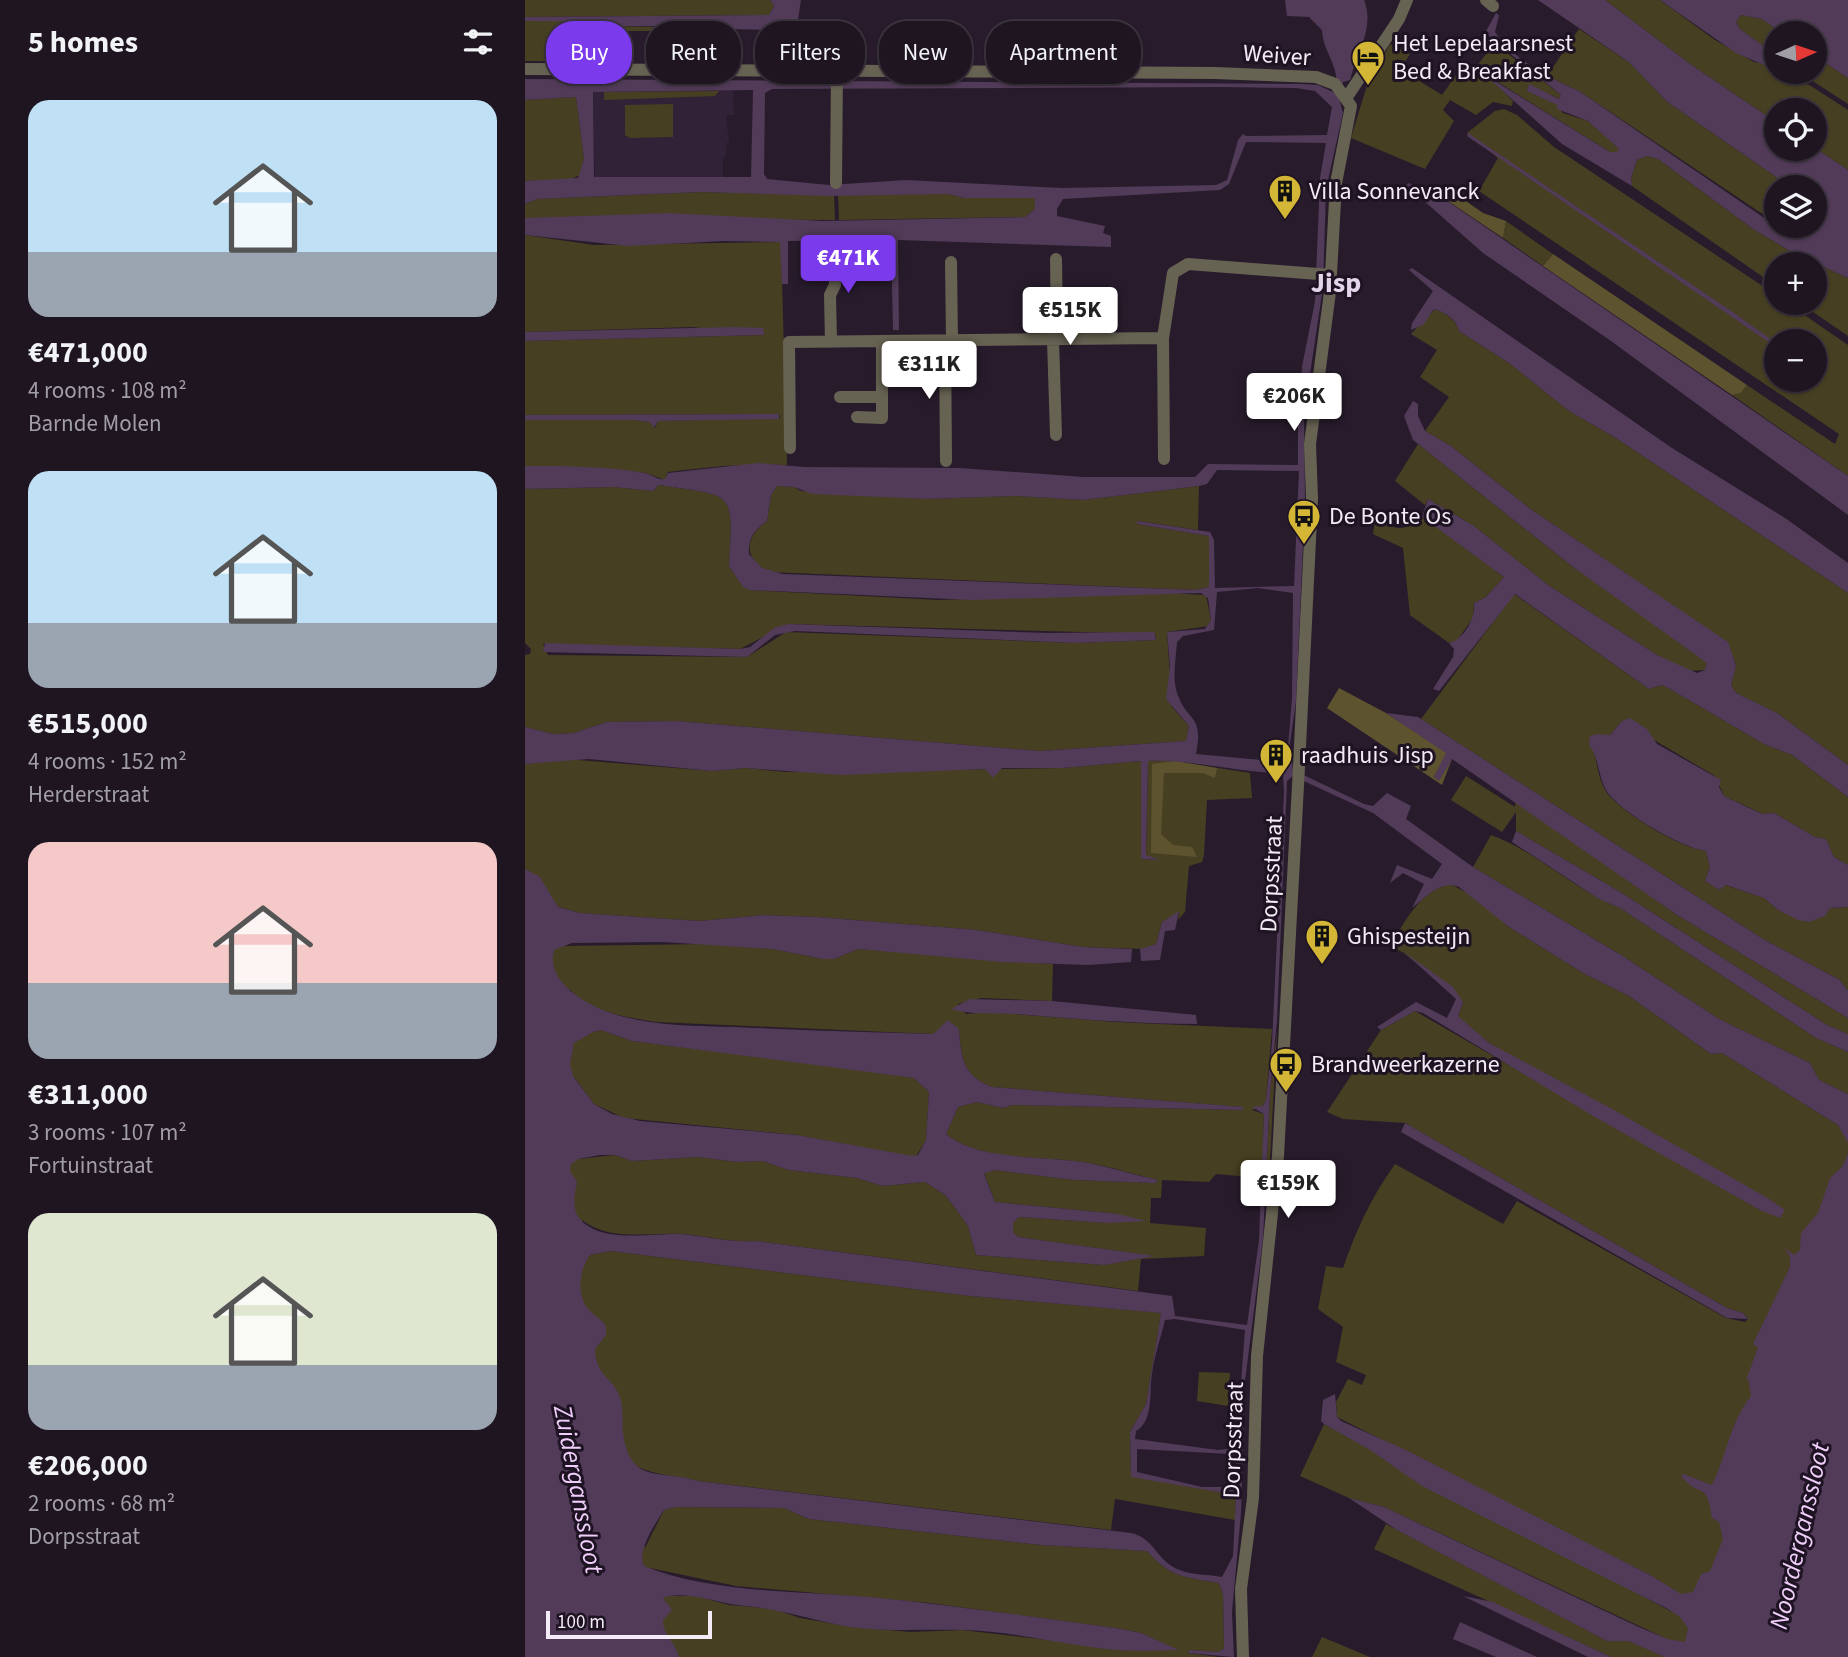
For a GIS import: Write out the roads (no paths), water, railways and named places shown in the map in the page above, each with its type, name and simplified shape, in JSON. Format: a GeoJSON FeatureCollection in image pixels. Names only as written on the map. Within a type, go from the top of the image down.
{"type":"FeatureCollection","features":[{"type":"Feature","properties":{"kind":"street"},"geometry":{"type":"LineString","coordinates":[[1342,91],[1399,19],[1407,0]]}},
{"type":"Feature","properties":{"kind":"street","name":"Weiver"},"geometry":{"type":"LineString","coordinates":[[525,69],[755,73]]}},
{"type":"Feature","properties":{"kind":"street","name":"Weiver"},"geometry":{"type":"LineString","coordinates":[[865,74],[1228,73],[1316,77],[1342,91]]}},
{"type":"Feature","properties":{"kind":"street"},"geometry":{"type":"LineString","coordinates":[[836,183],[837,84]]}},
{"type":"Feature","properties":{"kind":"street","name":"Dorpsstraat"},"geometry":{"type":"LineString","coordinates":[[1243,1657],[1241,1589],[1252,1498],[1257,1356],[1278,1156],[1312,498],[1310,444],[1336,183],[1351,113],[1342,91]]}},
{"type":"Feature","properties":{"kind":"street"},"geometry":{"type":"LineString","coordinates":[[831,342],[830,295],[835,285],[837,248]]}},
{"type":"Feature","properties":{"kind":"street"},"geometry":{"type":"LineString","coordinates":[[1056,260],[1057,332],[1053,340],[1056,435]]}},
{"type":"Feature","properties":{"kind":"street"},"geometry":{"type":"LineString","coordinates":[[946,461],[951,262]]}},
{"type":"Feature","properties":{"kind":"street"},"geometry":{"type":"LineString","coordinates":[[1164,459],[1163,338],[1173,273],[1188,264],[1328,276]]}},
{"type":"Feature","properties":{"kind":"street"},"geometry":{"type":"LineString","coordinates":[[790,448],[789,342],[1163,338]]}},
{"type":"Feature","properties":{"kind":"street"},"geometry":{"type":"LineString","coordinates":[[857,417],[882,418],[881,342]]}},
{"type":"Feature","properties":{"kind":"street"},"geometry":{"type":"LineString","coordinates":[[840,397],[882,397]]}},
{"type":"Feature","properties":{"kind":"water"},"geometry":{"type":"Polygon","coordinates":[[[770,0],[801,0],[798,20],[755,21],[755,30],[741,29],[741,21],[646,21],[646,26],[632,26],[632,21],[525,21],[525,17],[769,15],[774,6],[770,0]]]}},
{"type":"Feature","properties":{"kind":"water","name":"Zuiderganssloot"},"geometry":{"type":"Polygon","coordinates":[[[1285,0],[1364,0],[1367,10],[1364,40],[1350,80],[1343,82],[1339,98],[1343,113],[1326,189],[1323,287],[1304,414],[1305,501],[1296,701],[1290,743],[1293,770],[1364,804],[1373,806],[1387,793],[1411,806],[1406,819],[1473,867],[1621,955],[1719,1019],[1810,1063],[1819,1080],[1848,1094],[1848,1143],[1838,1125],[1722,1053],[1711,1054],[1629,996],[1583,973],[1509,927],[1459,887],[1452,885],[1440,888],[1412,908],[1424,884],[1403,873],[1390,883],[1397,865],[1432,879],[1442,864],[1373,813],[1293,776],[1287,781],[1277,1020],[1270,1093],[1263,1239],[1245,1381],[1241,1513],[1232,1612],[1234,1657],[1188,1653],[1190,1650],[1219,1652],[1224,1648],[1223,1594],[1219,1583],[1179,1575],[1164,1567],[1147,1551],[1041,1545],[809,1519],[784,1508],[676,1507],[664,1510],[652,1529],[643,1553],[644,1566],[670,1575],[725,1586],[901,1600],[1122,1629],[1141,1633],[1179,1650],[1097,1648],[985,1631],[864,1629],[682,1595],[663,1598],[672,1610],[663,1620],[664,1626],[679,1657],[525,1657],[525,869],[540,877],[558,907],[580,913],[700,921],[763,915],[818,917],[977,930],[1083,947],[1132,949],[1131,962],[1088,965],[1002,962],[858,949],[834,959],[823,959],[773,949],[663,942],[572,943],[554,950],[553,962],[562,983],[571,991],[593,1005],[629,1018],[690,1026],[933,1034],[948,1020],[959,1029],[965,1065],[982,1083],[992,1087],[1243,1107],[1243,1110],[1012,1105],[1003,1108],[977,1102],[958,1107],[946,1134],[960,1143],[995,1153],[1089,1163],[1158,1180],[1155,1183],[1074,1180],[994,1170],[984,1174],[995,1202],[1118,1214],[1146,1221],[1106,1223],[1019,1217],[1013,1223],[1013,1232],[1018,1237],[1155,1256],[1104,1265],[976,1255],[968,1226],[945,1195],[925,1182],[882,1186],[857,1178],[788,1170],[763,1161],[737,1162],[698,1157],[632,1161],[615,1155],[600,1155],[578,1159],[571,1164],[570,1171],[577,1182],[575,1206],[577,1215],[589,1227],[627,1236],[680,1234],[757,1241],[1172,1296],[1175,1316],[1247,1325],[1259,1240],[1264,1114],[1252,1107],[1263,1106],[1266,1100],[1272,1043],[1284,792],[1283,773],[1148,761],[1146,855],[1160,860],[1141,859],[1141,761],[1063,768],[1002,768],[993,778],[985,769],[841,775],[745,768],[712,771],[589,759],[525,764],[525,727],[553,734],[574,733],[607,722],[676,721],[1040,751],[1186,741],[1189,726],[1166,699],[1170,666],[1167,632],[1205,629],[1211,620],[1208,598],[1201,593],[972,600],[750,590],[743,587],[729,566],[729,510],[724,501],[716,496],[659,485],[653,491],[614,487],[525,489],[525,466],[616,469],[665,479],[668,473],[758,463],[804,467],[959,468],[1084,477],[1195,477],[1208,464],[1298,465],[1302,367],[1315,301],[1320,178],[1326,143],[1246,142],[1229,184],[1220,190],[1063,199],[1057,209],[1057,216],[1105,226],[1103,233],[1111,236],[1111,247],[898,240],[899,330],[893,330],[891,240],[788,241],[788,284],[782,284],[780,242],[724,241],[629,246],[525,235],[525,218],[670,213],[823,221],[1025,217],[1035,209],[1035,198],[964,198],[948,194],[830,196],[702,192],[537,199],[525,204],[525,181],[578,178],[584,159],[576,97],[525,100],[525,79],[546,79],[546,84],[632,84],[632,80],[646,80],[646,84],[741,84],[741,80],[755,80],[755,84],[865,84],[865,81],[879,81],[879,84],[972,84],[972,82],[1301,84],[1318,85],[1335,93],[1336,76],[1322,30],[1309,17],[1287,16],[1285,0]],[[1296,88],[772,89],[765,93],[764,174],[767,179],[829,185],[906,180],[1062,188],[1216,185],[1227,180],[1238,140],[1243,134],[1327,135],[1332,107],[1315,91],[1296,88]],[[753,90],[593,92],[594,177],[751,177],[753,90]],[[1217,470],[1207,484],[1083,500],[1015,496],[927,499],[812,494],[794,487],[777,486],[771,495],[767,521],[753,535],[749,554],[762,568],[783,574],[1196,590],[1209,587],[1209,536],[1137,524],[1137,521],[1210,532],[1214,540],[1215,588],[1294,586],[1299,471],[1217,470]],[[1258,588],[1217,592],[1214,630],[1183,636],[1177,642],[1177,693],[1198,731],[1196,754],[1283,762],[1287,760],[1292,698],[1293,593],[1258,588]],[[601,1030],[574,1043],[570,1064],[573,1076],[594,1104],[612,1114],[640,1121],[797,1135],[913,1156],[918,1155],[926,1140],[929,1092],[914,1078],[632,1041],[601,1030]],[[611,1251],[590,1255],[581,1275],[582,1297],[589,1310],[606,1326],[606,1335],[595,1349],[596,1358],[601,1371],[616,1388],[621,1399],[627,1449],[639,1468],[698,1481],[1131,1533],[1149,1543],[1173,1567],[1196,1574],[1222,1577],[1233,1556],[1236,1495],[1131,1477],[1130,1432],[1146,1404],[1161,1313],[970,1296],[611,1251]],[[1175,1319],[1165,1320],[1153,1367],[1150,1406],[1146,1420],[1136,1431],[1135,1439],[1218,1450],[1236,1448],[1245,1330],[1175,1319]],[[1137,1449],[1137,1472],[1202,1487],[1236,1487],[1236,1460],[1230,1454],[1137,1449]]]}},
{"type":"Feature","properties":{"kind":"water"},"geometry":{"type":"Polygon","coordinates":[[[1538,0],[1605,0],[1690,64],[1764,114],[1764,161],[1827,161],[1827,156],[1848,170],[1848,278],[1827,268],[1827,252],[1792,252],[1768,238],[1827,238],[1827,175],[1774,175],[1666,101],[1630,63],[1538,0]]]}},
{"type":"Feature","properties":{"kind":"water"},"geometry":{"type":"Polygon","coordinates":[[[1660,0],[1848,0],[1848,78],[1827,64],[1827,21],[1765,21],[1741,15],[1736,22],[1740,29],[1764,46],[1764,65],[1736,53],[1660,0]]]}},
{"type":"Feature","properties":{"kind":"water"},"geometry":{"type":"Polygon","coordinates":[[[1496,13],[1499,15],[1495,32],[1512,51],[1533,67],[1579,91],[1764,218],[1764,236],[1658,159],[1647,156],[1637,160],[1631,178],[1632,186],[1562,144],[1485,75],[1610,152],[1619,149],[1588,121],[1557,109],[1557,105],[1527,91],[1529,84],[1559,99],[1561,95],[1485,33],[1496,13]]]}},
{"type":"Feature","properties":{"kind":"water"},"geometry":{"type":"Polygon","coordinates":[[[1468,133],[1737,315],[1764,334],[1764,339],[1467,136],[1468,133]]]}},
{"type":"Feature","properties":{"kind":"water"},"geometry":{"type":"Polygon","coordinates":[[[1409,183],[1437,198],[1440,196],[1848,476],[1848,515],[1611,341],[1483,253],[1406,185],[1409,183]]]}},
{"type":"Feature","properties":{"kind":"water"},"geometry":{"type":"Polygon","coordinates":[[[1412,268],[1672,448],[1785,518],[1848,563],[1848,593],[1616,438],[1569,411],[1509,363],[1459,331],[1456,323],[1446,315],[1434,309],[1423,325],[1411,330],[1412,323],[1433,291],[1409,270],[1412,268]]]}},
{"type":"Feature","properties":{"kind":"water"},"geometry":{"type":"Polygon","coordinates":[[[763,328],[764,335],[525,341],[525,332],[763,328]]]}},
{"type":"Feature","properties":{"kind":"water"},"geometry":{"type":"Polygon","coordinates":[[[1413,401],[1418,404],[1418,416],[1425,431],[1451,446],[1529,508],[1728,642],[1736,666],[1731,685],[1736,693],[1777,713],[1848,765],[1848,797],[1792,755],[1764,744],[1662,685],[1649,689],[1515,594],[1439,691],[1433,689],[1453,657],[1454,649],[1449,643],[1460,637],[1468,627],[1474,603],[1486,597],[1504,577],[1422,517],[1428,499],[1474,526],[1548,585],[1657,655],[1697,673],[1705,670],[1707,663],[1573,567],[1413,440],[1404,416],[1413,401]]]}},
{"type":"Feature","properties":{"kind":"water"},"geometry":{"type":"Polygon","coordinates":[[[779,414],[779,419],[658,421],[654,428],[650,422],[634,420],[525,420],[525,415],[779,414]]]}},
{"type":"Feature","properties":{"kind":"water"},"geometry":{"type":"Polygon","coordinates":[[[788,624],[1048,633],[1154,632],[1156,640],[1076,643],[795,631],[775,635],[747,657],[543,652],[545,643],[740,649],[750,647],[774,628],[788,624]]]}},
{"type":"Feature","properties":{"kind":"water"},"geometry":{"type":"Polygon","coordinates":[[[1386,713],[1418,717],[1763,939],[1840,980],[1848,991],[1848,1018],[1677,915],[1452,759],[1439,781],[1434,777],[1446,753],[1386,713]]]}},
{"type":"Feature","properties":{"kind":"water"},"geometry":{"type":"Polygon","coordinates":[[[1630,718],[1647,729],[1657,744],[1721,780],[1719,787],[1724,796],[1763,814],[1774,813],[1815,837],[1826,839],[1834,857],[1848,865],[1848,907],[1830,908],[1825,916],[1809,922],[1798,920],[1778,910],[1764,898],[1726,885],[1719,890],[1705,881],[1710,867],[1706,851],[1682,843],[1651,827],[1623,808],[1603,785],[1595,755],[1589,745],[1590,736],[1610,735],[1622,721],[1630,718]]]}},
{"type":"Feature","properties":{"kind":"water"},"geometry":{"type":"Polygon","coordinates":[[[1516,831],[1617,890],[1827,1025],[1848,1034],[1848,1052],[1816,1038],[1620,908],[1599,899],[1512,842],[1516,831]]]}},
{"type":"Feature","properties":{"kind":"water"},"geometry":{"type":"Polygon","coordinates":[[[1179,911],[1175,930],[1165,931],[1160,960],[1141,961],[1140,949],[1156,944],[1162,922],[1179,911]]]}},
{"type":"Feature","properties":{"kind":"water"},"geometry":{"type":"Polygon","coordinates":[[[1404,952],[1453,987],[1463,1002],[1458,1016],[1489,1043],[1614,1110],[1769,1199],[1785,1210],[1780,1218],[1760,1210],[1593,1116],[1423,1013],[1415,1011],[1381,1030],[1377,1027],[1416,1002],[1447,1018],[1456,999],[1404,952]]]}},
{"type":"Feature","properties":{"kind":"water"},"geometry":{"type":"Polygon","coordinates":[[[970,999],[1052,1001],[1196,1015],[1197,1024],[975,1013],[951,1009],[970,999]]]}},
{"type":"Feature","properties":{"kind":"water"},"geometry":{"type":"Polygon","coordinates":[[[1405,1123],[1727,1308],[1743,1313],[1748,1319],[1727,1318],[1401,1132],[1405,1123]]]}},
{"type":"Feature","properties":{"kind":"water","name":"Noorderganssloot"},"geometry":{"type":"Polygon","coordinates":[[[1848,1154],[1848,1657],[1665,1657],[1628,1641],[1607,1641],[1397,1530],[1349,1498],[1384,1507],[1641,1628],[1668,1639],[1685,1642],[1688,1628],[1680,1617],[1666,1608],[1422,1486],[1370,1450],[1324,1424],[1321,1421],[1323,1400],[1335,1394],[1337,1417],[1341,1421],[1408,1451],[1650,1575],[1681,1594],[1693,1592],[1701,1574],[1710,1571],[1723,1539],[1719,1522],[1712,1518],[1705,1494],[1681,1476],[1683,1474],[1712,1485],[1733,1429],[1751,1396],[1748,1378],[1745,1383],[1758,1347],[1753,1344],[1790,1267],[1790,1257],[1785,1248],[1794,1255],[1800,1250],[1801,1233],[1818,1213],[1830,1178],[1842,1167],[1848,1154]]]}},
{"type":"Feature","properties":{"kind":"water"},"geometry":{"type":"Polygon","coordinates":[[[1463,1596],[1493,1602],[1611,1657],[1588,1657],[1463,1596]]]}},
{"type":"Feature","properties":{"kind":"water"},"geometry":{"type":"Polygon","coordinates":[[[1460,1622],[1537,1657],[1496,1657],[1453,1639],[1460,1622]]]}},
{"type":"Feature","properties":{"kind":"place","name":"Het Lepelaarsnest Bed & Breakfast"},"geometry":{"type":"Point","coordinates":[1368,87]}},
{"type":"Feature","properties":{"kind":"place","name":"Villa Sonnevanck"},"geometry":{"type":"Point","coordinates":[1285,221]}},
{"type":"Feature","properties":{"kind":"place","name":"De Bonte Os"},"geometry":{"type":"Point","coordinates":[1304,546]}},
{"type":"Feature","properties":{"kind":"place","name":"raadhuis Jisp"},"geometry":{"type":"Point","coordinates":[1276,785]}},
{"type":"Feature","properties":{"kind":"place","name":"Ghispesteijn"},"geometry":{"type":"Point","coordinates":[1322,966]}},
{"type":"Feature","properties":{"kind":"place","name":"Brandweerkazerne"},"geometry":{"type":"Point","coordinates":[1286,1094]}},
{"type":"Feature","properties":{"kind":"district","name":"Jisp"},"geometry":{"type":"Point","coordinates":[1336,282]}}]}
